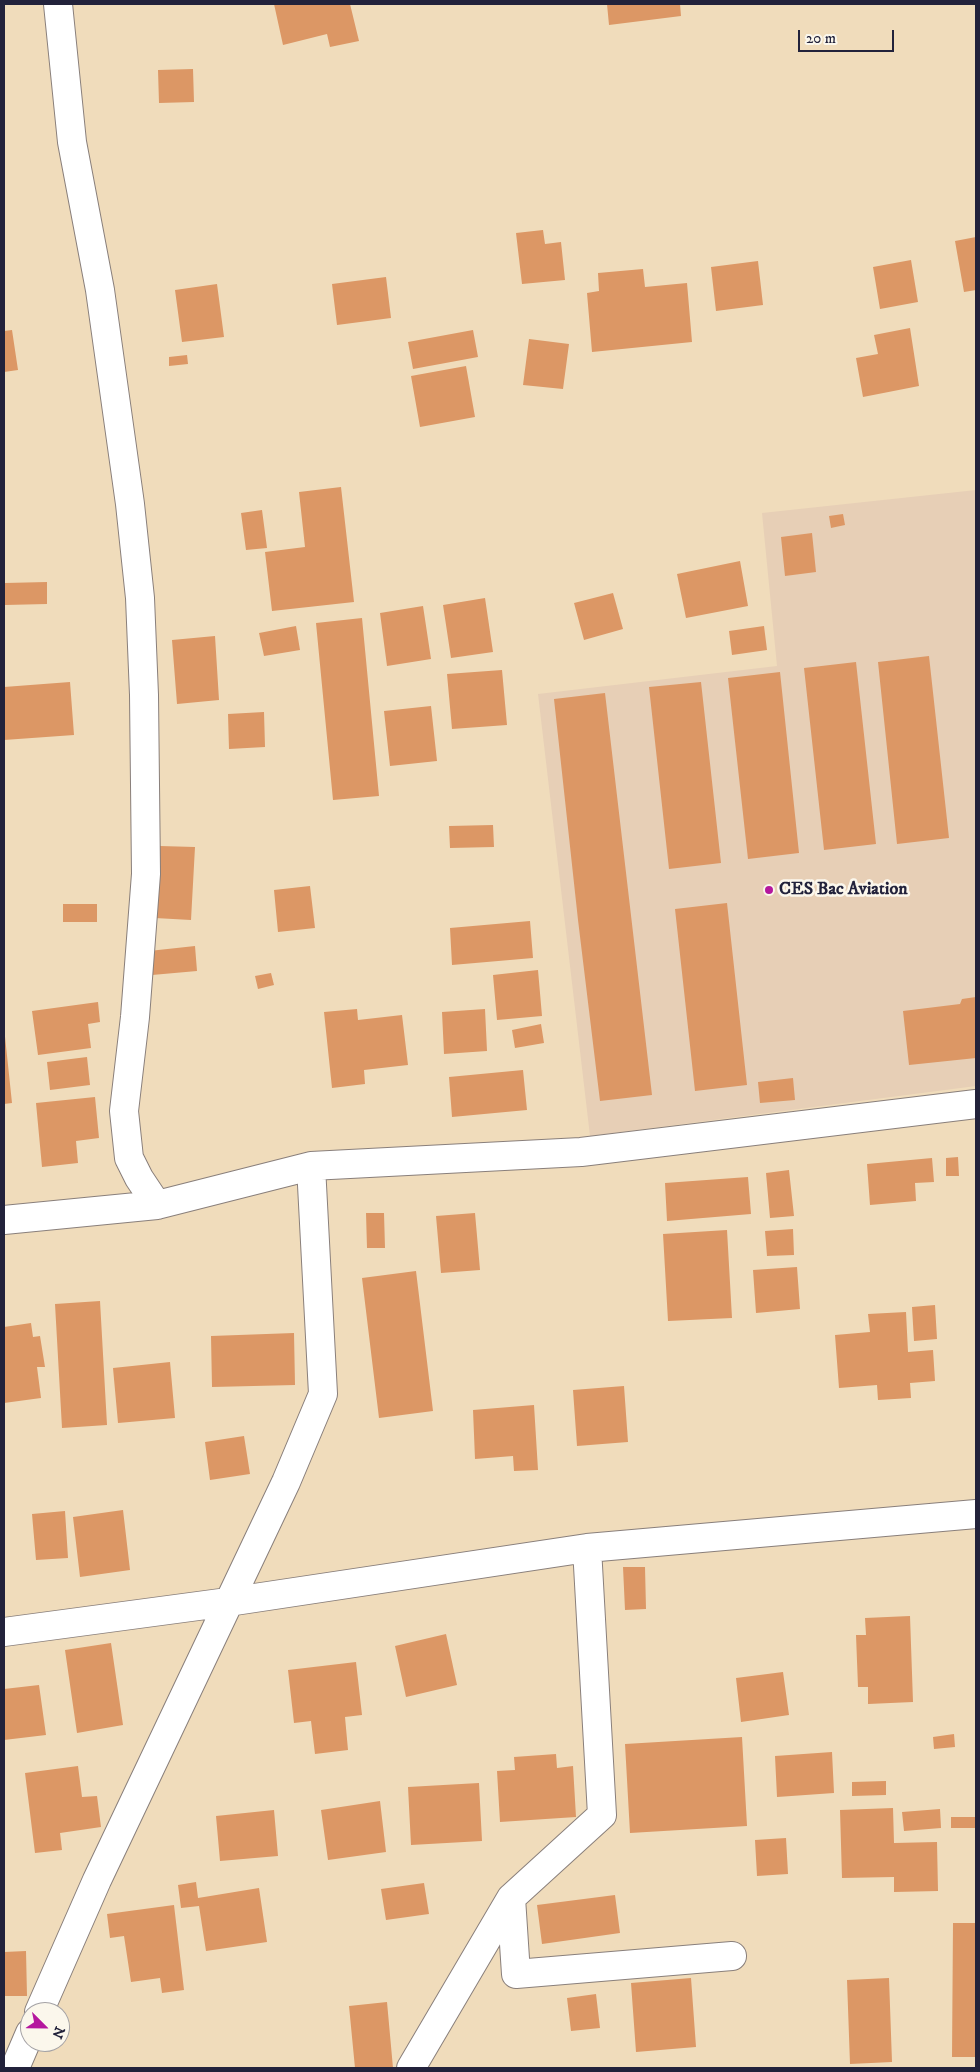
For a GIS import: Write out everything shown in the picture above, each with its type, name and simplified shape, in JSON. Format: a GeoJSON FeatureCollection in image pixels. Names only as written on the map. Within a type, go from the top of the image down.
{"type":"FeatureCollection","features":[{"type":"Feature","properties":{"kind":"street"},"geometry":{"type":"LineString","coordinates":[[58,4],[72,142],[100,290],[130,504],[140,598],[144,695],[146,874],[135,1017],[124,1111],[130,1158],[138,1178],[157,1205]]}},
{"type":"Feature","properties":{"kind":"street"},"geometry":{"type":"LineString","coordinates":[[4,1220],[157,1205],[311,1166],[581,1152],[976,1104]]}},
{"type":"Feature","properties":{"kind":"street"},"geometry":{"type":"LineString","coordinates":[[43,2002],[97,1880],[286,1482],[323,1394],[311,1166]]}},
{"type":"Feature","properties":{"kind":"street"},"geometry":{"type":"LineString","coordinates":[[4,1632],[228,1602],[587,1548],[976,1514]]}},
{"type":"Feature","properties":{"kind":"street"},"geometry":{"type":"LineString","coordinates":[[411,2068],[511,1898],[602,1815],[587,1548]]}},
{"type":"Feature","properties":{"kind":"street"},"geometry":{"type":"LineString","coordinates":[[511,1898],[516,1974],[732,1956]]}},
{"type":"Feature","properties":{"kind":"street"},"geometry":{"type":"LineString","coordinates":[[15,2068],[22,2052]]}},
{"type":"Feature","properties":{"kind":"shaded area","name":"CES Bac Aviation"},"geometry":{"type":"Polygon","coordinates":[[[976,490],[976,1086],[590,1136],[538,694],[777,666],[762,513],[976,490]]]}},
{"type":"Feature","properties":{"kind":"building"},"geometry":{"type":"Polygon","coordinates":[[[274,4],[350,4],[359,41],[330,47],[327,34],[283,45],[274,4]]]}},
{"type":"Feature","properties":{"kind":"building"},"geometry":{"type":"Polygon","coordinates":[[[607,4],[680,4],[681,16],[609,25],[607,4]]]}},
{"type":"Feature","properties":{"kind":"building"},"geometry":{"type":"Polygon","coordinates":[[[193,69],[194,102],[159,103],[158,70],[193,69]]]}},
{"type":"Feature","properties":{"kind":"building"},"geometry":{"type":"Polygon","coordinates":[[[543,230],[545,244],[561,242],[565,280],[522,284],[516,233],[543,230]]]}},
{"type":"Feature","properties":{"kind":"building"},"geometry":{"type":"Polygon","coordinates":[[[976,237],[976,290],[964,292],[955,241],[976,237]]]}},
{"type":"Feature","properties":{"kind":"building"},"geometry":{"type":"Polygon","coordinates":[[[911,260],[918,302],[880,309],[873,267],[911,260]]]}},
{"type":"Feature","properties":{"kind":"building"},"geometry":{"type":"Polygon","coordinates":[[[758,261],[763,305],[716,311],[711,267],[758,261]]]}},
{"type":"Feature","properties":{"kind":"building"},"geometry":{"type":"Polygon","coordinates":[[[643,269],[645,287],[687,283],[692,342],[592,352],[587,293],[599,291],[598,273],[643,269]]]}},
{"type":"Feature","properties":{"kind":"building"},"geometry":{"type":"Polygon","coordinates":[[[386,277],[391,318],[337,325],[332,284],[386,277]]]}},
{"type":"Feature","properties":{"kind":"building"},"geometry":{"type":"Polygon","coordinates":[[[217,284],[224,337],[182,342],[175,290],[217,284]]]}},
{"type":"Feature","properties":{"kind":"building"},"geometry":{"type":"Polygon","coordinates":[[[910,328],[919,386],[863,397],[856,358],[878,354],[874,335],[910,328]]]}},
{"type":"Feature","properties":{"kind":"building"},"geometry":{"type":"Polygon","coordinates":[[[12,330],[18,370],[4,372],[4,331],[12,330]]]}},
{"type":"Feature","properties":{"kind":"building"},"geometry":{"type":"Polygon","coordinates":[[[473,330],[478,357],[413,369],[408,342],[473,330]]]}},
{"type":"Feature","properties":{"kind":"building"},"geometry":{"type":"Polygon","coordinates":[[[529,339],[569,344],[563,389],[523,385],[529,339]]]}},
{"type":"Feature","properties":{"kind":"building"},"geometry":{"type":"Polygon","coordinates":[[[187,355],[188,364],[169,366],[169,357],[187,355]]]}},
{"type":"Feature","properties":{"kind":"building"},"geometry":{"type":"Polygon","coordinates":[[[466,366],[475,417],[420,427],[411,376],[466,366]]]}},
{"type":"Feature","properties":{"kind":"building"},"geometry":{"type":"Polygon","coordinates":[[[341,487],[354,602],[272,611],[265,552],[305,547],[299,492],[341,487]]]}},
{"type":"Feature","properties":{"kind":"building"},"geometry":{"type":"Polygon","coordinates":[[[262,510],[267,548],[246,550],[241,513],[262,510]]]}},
{"type":"Feature","properties":{"kind":"building"},"geometry":{"type":"Polygon","coordinates":[[[843,514],[845,525],[831,528],[829,516],[843,514]]]}},
{"type":"Feature","properties":{"kind":"building"},"geometry":{"type":"Polygon","coordinates":[[[812,533],[816,572],[785,576],[781,537],[812,533]]]}},
{"type":"Feature","properties":{"kind":"building"},"geometry":{"type":"Polygon","coordinates":[[[740,561],[748,606],[686,618],[677,574],[740,561]]]}},
{"type":"Feature","properties":{"kind":"building"},"geometry":{"type":"Polygon","coordinates":[[[47,582],[47,604],[5,605],[5,583],[47,582]]]}},
{"type":"Feature","properties":{"kind":"building"},"geometry":{"type":"Polygon","coordinates":[[[613,593],[623,629],[584,640],[574,603],[613,593]]]}},
{"type":"Feature","properties":{"kind":"building"},"geometry":{"type":"Polygon","coordinates":[[[485,598],[493,652],[451,658],[443,605],[485,598]]]}},
{"type":"Feature","properties":{"kind":"building"},"geometry":{"type":"Polygon","coordinates":[[[423,606],[431,659],[387,666],[380,613],[423,606]]]}},
{"type":"Feature","properties":{"kind":"building"},"geometry":{"type":"Polygon","coordinates":[[[362,618],[379,796],[333,800],[316,623],[362,618]]]}},
{"type":"Feature","properties":{"kind":"building"},"geometry":{"type":"Polygon","coordinates":[[[296,626],[300,650],[264,656],[259,633],[296,626]]]}},
{"type":"Feature","properties":{"kind":"building"},"geometry":{"type":"Polygon","coordinates":[[[764,626],[767,650],[732,655],[729,631],[764,626]]]}},
{"type":"Feature","properties":{"kind":"building"},"geometry":{"type":"Polygon","coordinates":[[[215,636],[219,700],[177,704],[172,640],[215,636]]]}},
{"type":"Feature","properties":{"kind":"building"},"geometry":{"type":"Polygon","coordinates":[[[929,656],[949,838],[897,844],[878,662],[929,656]]]}},
{"type":"Feature","properties":{"kind":"building"},"geometry":{"type":"Polygon","coordinates":[[[856,662],[876,844],[824,850],[804,668],[856,662]]]}},
{"type":"Feature","properties":{"kind":"building"},"geometry":{"type":"Polygon","coordinates":[[[502,670],[507,725],[452,729],[447,674],[502,670]]]}},
{"type":"Feature","properties":{"kind":"building"},"geometry":{"type":"Polygon","coordinates":[[[780,672],[799,853],[748,859],[728,678],[780,672]]]}},
{"type":"Feature","properties":{"kind":"building"},"geometry":{"type":"Polygon","coordinates":[[[70,682],[74,735],[4,740],[4,687],[70,682]]]}},
{"type":"Feature","properties":{"kind":"building"},"geometry":{"type":"Polygon","coordinates":[[[701,682],[721,863],[669,869],[649,687],[701,682]]]}},
{"type":"Feature","properties":{"kind":"building"},"geometry":{"type":"Polygon","coordinates":[[[605,693],[652,1095],[600,1101],[554,699],[605,693]]]}},
{"type":"Feature","properties":{"kind":"building"},"geometry":{"type":"Polygon","coordinates":[[[431,706],[437,761],[390,766],[384,711],[431,706]]]}},
{"type":"Feature","properties":{"kind":"building"},"geometry":{"type":"Polygon","coordinates":[[[264,712],[265,747],[229,749],[228,714],[264,712]]]}},
{"type":"Feature","properties":{"kind":"building"},"geometry":{"type":"Polygon","coordinates":[[[493,825],[494,847],[450,848],[449,826],[493,825]]]}},
{"type":"Feature","properties":{"kind":"building"},"geometry":{"type":"Polygon","coordinates":[[[160,846],[195,847],[191,920],[155,918],[160,846]]]}},
{"type":"Feature","properties":{"kind":"building"},"geometry":{"type":"Polygon","coordinates":[[[310,886],[315,928],[278,932],[274,890],[310,886]]]}},
{"type":"Feature","properties":{"kind":"building"},"geometry":{"type":"Polygon","coordinates":[[[727,903],[747,1085],[695,1091],[675,909],[727,903]]]}},
{"type":"Feature","properties":{"kind":"building"},"geometry":{"type":"Polygon","coordinates":[[[63,904],[97,904],[97,922],[63,922],[63,904]]]}},
{"type":"Feature","properties":{"kind":"building"},"geometry":{"type":"Polygon","coordinates":[[[530,921],[533,958],[452,965],[450,928],[530,921]]]}},
{"type":"Feature","properties":{"kind":"building"},"geometry":{"type":"Polygon","coordinates":[[[195,946],[197,971],[152,975],[149,951],[195,946]]]}},
{"type":"Feature","properties":{"kind":"building"},"geometry":{"type":"Polygon","coordinates":[[[538,970],[542,1016],[497,1020],[493,975],[538,970]]]}},
{"type":"Feature","properties":{"kind":"building"},"geometry":{"type":"Polygon","coordinates":[[[271,973],[274,985],[258,989],[255,976],[271,973]]]}},
{"type":"Feature","properties":{"kind":"building"},"geometry":{"type":"Polygon","coordinates":[[[976,997],[976,1058],[909,1065],[903,1011],[960,1004],[962,999],[976,997]]]}},
{"type":"Feature","properties":{"kind":"building"},"geometry":{"type":"Polygon","coordinates":[[[98,1002],[100,1022],[88,1024],[91,1048],[38,1055],[32,1011],[98,1002]]]}},
{"type":"Feature","properties":{"kind":"building"},"geometry":{"type":"Polygon","coordinates":[[[357,1009],[358,1020],[402,1015],[408,1065],[364,1070],[365,1084],[332,1088],[324,1012],[357,1009]]]}},
{"type":"Feature","properties":{"kind":"building"},"geometry":{"type":"Polygon","coordinates":[[[485,1009],[487,1051],[444,1054],[442,1012],[485,1009]]]}},
{"type":"Feature","properties":{"kind":"building"},"geometry":{"type":"Polygon","coordinates":[[[541,1024],[544,1043],[515,1048],[512,1030],[541,1024]]]}},
{"type":"Feature","properties":{"kind":"building"},"geometry":{"type":"Polygon","coordinates":[[[4,1027],[12,1103],[4,1104],[4,1027]]]}},
{"type":"Feature","properties":{"kind":"building"},"geometry":{"type":"Polygon","coordinates":[[[87,1057],[90,1085],[50,1090],[47,1062],[87,1057]]]}},
{"type":"Feature","properties":{"kind":"building"},"geometry":{"type":"Polygon","coordinates":[[[523,1070],[527,1110],[452,1117],[449,1077],[523,1070]]]}},
{"type":"Feature","properties":{"kind":"building"},"geometry":{"type":"Polygon","coordinates":[[[793,1078],[795,1100],[760,1103],[758,1082],[793,1078]]]}},
{"type":"Feature","properties":{"kind":"building"},"geometry":{"type":"Polygon","coordinates":[[[95,1097],[99,1138],[76,1141],[78,1163],[42,1167],[36,1103],[95,1097]]]}},
{"type":"Feature","properties":{"kind":"building"},"geometry":{"type":"Polygon","coordinates":[[[958,1157],[959,1176],[946,1176],[946,1158],[958,1157]]]}},
{"type":"Feature","properties":{"kind":"building"},"geometry":{"type":"Polygon","coordinates":[[[932,1158],[934,1182],[915,1183],[916,1201],[870,1205],[867,1164],[932,1158]]]}},
{"type":"Feature","properties":{"kind":"building"},"geometry":{"type":"Polygon","coordinates":[[[789,1170],[794,1216],[770,1218],[766,1173],[789,1170]]]}},
{"type":"Feature","properties":{"kind":"building"},"geometry":{"type":"Polygon","coordinates":[[[748,1177],[751,1214],[667,1221],[665,1183],[748,1177]]]}},
{"type":"Feature","properties":{"kind":"building"},"geometry":{"type":"Polygon","coordinates":[[[366,1213],[384,1213],[385,1248],[367,1248],[366,1213]]]}},
{"type":"Feature","properties":{"kind":"building"},"geometry":{"type":"Polygon","coordinates":[[[475,1213],[480,1270],[441,1273],[436,1216],[475,1213]]]}},
{"type":"Feature","properties":{"kind":"building"},"geometry":{"type":"Polygon","coordinates":[[[793,1229],[794,1255],[767,1256],[765,1231],[793,1229]]]}},
{"type":"Feature","properties":{"kind":"building"},"geometry":{"type":"Polygon","coordinates":[[[727,1230],[732,1318],[668,1321],[663,1234],[727,1230]]]}},
{"type":"Feature","properties":{"kind":"building"},"geometry":{"type":"Polygon","coordinates":[[[797,1267],[800,1309],[756,1313],[753,1270],[797,1267]]]}},
{"type":"Feature","properties":{"kind":"building"},"geometry":{"type":"Polygon","coordinates":[[[416,1271],[433,1411],[379,1418],[362,1278],[416,1271]]]}},
{"type":"Feature","properties":{"kind":"building"},"geometry":{"type":"Polygon","coordinates":[[[100,1301],[107,1425],[62,1428],[55,1304],[100,1301]]]}},
{"type":"Feature","properties":{"kind":"building"},"geometry":{"type":"Polygon","coordinates":[[[935,1305],[937,1339],[914,1341],[912,1307],[935,1305]]]}},
{"type":"Feature","properties":{"kind":"building"},"geometry":{"type":"Polygon","coordinates":[[[906,1312],[908,1352],[933,1350],[935,1381],[910,1383],[911,1398],[878,1400],[877,1385],[839,1388],[835,1335],[870,1332],[868,1314],[906,1312]]]}},
{"type":"Feature","properties":{"kind":"building"},"geometry":{"type":"Polygon","coordinates":[[[31,1323],[33,1337],[40,1336],[45,1367],[37,1367],[41,1398],[4,1403],[4,1327],[31,1323]]]}},
{"type":"Feature","properties":{"kind":"building"},"geometry":{"type":"Polygon","coordinates":[[[294,1333],[295,1385],[212,1387],[211,1336],[294,1333]]]}},
{"type":"Feature","properties":{"kind":"building"},"geometry":{"type":"Polygon","coordinates":[[[170,1362],[175,1418],[118,1423],[113,1368],[170,1362]]]}},
{"type":"Feature","properties":{"kind":"building"},"geometry":{"type":"Polygon","coordinates":[[[624,1386],[628,1442],[577,1446],[573,1390],[624,1386]]]}},
{"type":"Feature","properties":{"kind":"building"},"geometry":{"type":"Polygon","coordinates":[[[534,1405],[538,1470],[514,1471],[513,1456],[475,1459],[473,1410],[534,1405]]]}},
{"type":"Feature","properties":{"kind":"building"},"geometry":{"type":"Polygon","coordinates":[[[244,1436],[250,1474],[210,1480],[205,1442],[244,1436]]]}},
{"type":"Feature","properties":{"kind":"building"},"geometry":{"type":"Polygon","coordinates":[[[123,1510],[130,1570],[80,1577],[73,1517],[123,1510]]]}},
{"type":"Feature","properties":{"kind":"building"},"geometry":{"type":"Polygon","coordinates":[[[65,1511],[68,1558],[36,1560],[32,1514],[65,1511]]]}},
{"type":"Feature","properties":{"kind":"building"},"geometry":{"type":"Polygon","coordinates":[[[623,1567],[645,1567],[646,1609],[625,1610],[623,1567]]]}},
{"type":"Feature","properties":{"kind":"building"},"geometry":{"type":"Polygon","coordinates":[[[910,1616],[913,1702],[868,1704],[868,1687],[858,1687],[856,1635],[866,1635],[865,1618],[910,1616]]]}},
{"type":"Feature","properties":{"kind":"building"},"geometry":{"type":"Polygon","coordinates":[[[446,1634],[457,1685],[406,1697],[395,1646],[446,1634]]]}},
{"type":"Feature","properties":{"kind":"building"},"geometry":{"type":"Polygon","coordinates":[[[111,1643],[123,1725],[77,1733],[65,1650],[111,1643]]]}},
{"type":"Feature","properties":{"kind":"building"},"geometry":{"type":"Polygon","coordinates":[[[356,1662],[362,1715],[345,1717],[348,1750],[315,1754],[311,1721],[294,1723],[288,1670],[356,1662]]]}},
{"type":"Feature","properties":{"kind":"building"},"geometry":{"type":"Polygon","coordinates":[[[783,1672],[789,1715],[741,1722],[736,1678],[783,1672]]]}},
{"type":"Feature","properties":{"kind":"building"},"geometry":{"type":"Polygon","coordinates":[[[39,1685],[46,1735],[4,1740],[4,1689],[39,1685]]]}},
{"type":"Feature","properties":{"kind":"building"},"geometry":{"type":"Polygon","coordinates":[[[954,1734],[955,1747],[934,1749],[933,1737],[954,1734]]]}},
{"type":"Feature","properties":{"kind":"building"},"geometry":{"type":"Polygon","coordinates":[[[742,1737],[747,1826],[630,1833],[625,1744],[742,1737]]]}},
{"type":"Feature","properties":{"kind":"building"},"geometry":{"type":"Polygon","coordinates":[[[832,1752],[834,1793],[777,1797],[775,1756],[832,1752]]]}},
{"type":"Feature","properties":{"kind":"building"},"geometry":{"type":"Polygon","coordinates":[[[556,1754],[557,1768],[573,1766],[576,1817],[500,1822],[497,1771],[515,1770],[514,1757],[556,1754]]]}},
{"type":"Feature","properties":{"kind":"building"},"geometry":{"type":"Polygon","coordinates":[[[78,1766],[82,1797],[97,1796],[101,1827],[60,1833],[62,1850],[35,1853],[25,1773],[78,1766]]]}},
{"type":"Feature","properties":{"kind":"building"},"geometry":{"type":"Polygon","coordinates":[[[886,1781],[886,1795],[852,1796],[852,1782],[886,1781]]]}},
{"type":"Feature","properties":{"kind":"building"},"geometry":{"type":"Polygon","coordinates":[[[479,1783],[482,1841],[411,1845],[408,1787],[479,1783]]]}},
{"type":"Feature","properties":{"kind":"building"},"geometry":{"type":"Polygon","coordinates":[[[380,1801],[386,1852],[328,1860],[321,1810],[380,1801]]]}},
{"type":"Feature","properties":{"kind":"building"},"geometry":{"type":"Polygon","coordinates":[[[893,1808],[894,1843],[937,1842],[938,1891],[894,1892],[894,1877],[842,1878],[840,1810],[893,1808]]]}},
{"type":"Feature","properties":{"kind":"building"},"geometry":{"type":"Polygon","coordinates":[[[940,1809],[941,1828],[904,1831],[902,1812],[940,1809]]]}},
{"type":"Feature","properties":{"kind":"building"},"geometry":{"type":"Polygon","coordinates":[[[274,1810],[278,1856],[220,1861],[216,1816],[274,1810]]]}},
{"type":"Feature","properties":{"kind":"building"},"geometry":{"type":"Polygon","coordinates":[[[951,1817],[976,1817],[976,1828],[951,1828],[951,1817]]]}},
{"type":"Feature","properties":{"kind":"building"},"geometry":{"type":"Polygon","coordinates":[[[786,1838],[788,1874],[757,1876],[755,1840],[786,1838]]]}},
{"type":"Feature","properties":{"kind":"building"},"geometry":{"type":"Polygon","coordinates":[[[196,1882],[198,1898],[259,1888],[267,1942],[206,1951],[199,1906],[181,1908],[178,1885],[196,1882]]]}},
{"type":"Feature","properties":{"kind":"building"},"geometry":{"type":"Polygon","coordinates":[[[424,1883],[429,1914],[386,1920],[381,1889],[424,1883]]]}},
{"type":"Feature","properties":{"kind":"building"},"geometry":{"type":"Polygon","coordinates":[[[615,1895],[620,1933],[542,1944],[537,1905],[615,1895]]]}},
{"type":"Feature","properties":{"kind":"building"},"geometry":{"type":"Polygon","coordinates":[[[174,1905],[184,1990],[162,1993],[160,1978],[131,1982],[124,1936],[110,1938],[107,1914],[174,1905]]]}},
{"type":"Feature","properties":{"kind":"building"},"geometry":{"type":"Polygon","coordinates":[[[953,1923],[976,1923],[976,2057],[952,2057],[953,1923]]]}},
{"type":"Feature","properties":{"kind":"building"},"geometry":{"type":"Polygon","coordinates":[[[26,1951],[27,1996],[4,1996],[4,1952],[26,1951]]]}},
{"type":"Feature","properties":{"kind":"building"},"geometry":{"type":"Polygon","coordinates":[[[691,1978],[696,2047],[636,2052],[631,1983],[691,1978]]]}},
{"type":"Feature","properties":{"kind":"building"},"geometry":{"type":"Polygon","coordinates":[[[889,1978],[892,2062],[850,2064],[847,1980],[889,1978]]]}},
{"type":"Feature","properties":{"kind":"building"},"geometry":{"type":"Polygon","coordinates":[[[596,1994],[600,2028],[571,2031],[567,1998],[596,1994]]]}},
{"type":"Feature","properties":{"kind":"building"},"geometry":{"type":"Polygon","coordinates":[[[387,2002],[393,2068],[355,2068],[349,2006],[387,2002]]]}},
{"type":"Feature","properties":{"kind":"place","name":"CES Bac Aviation"},"geometry":{"type":"Point","coordinates":[769,890]}}]}
